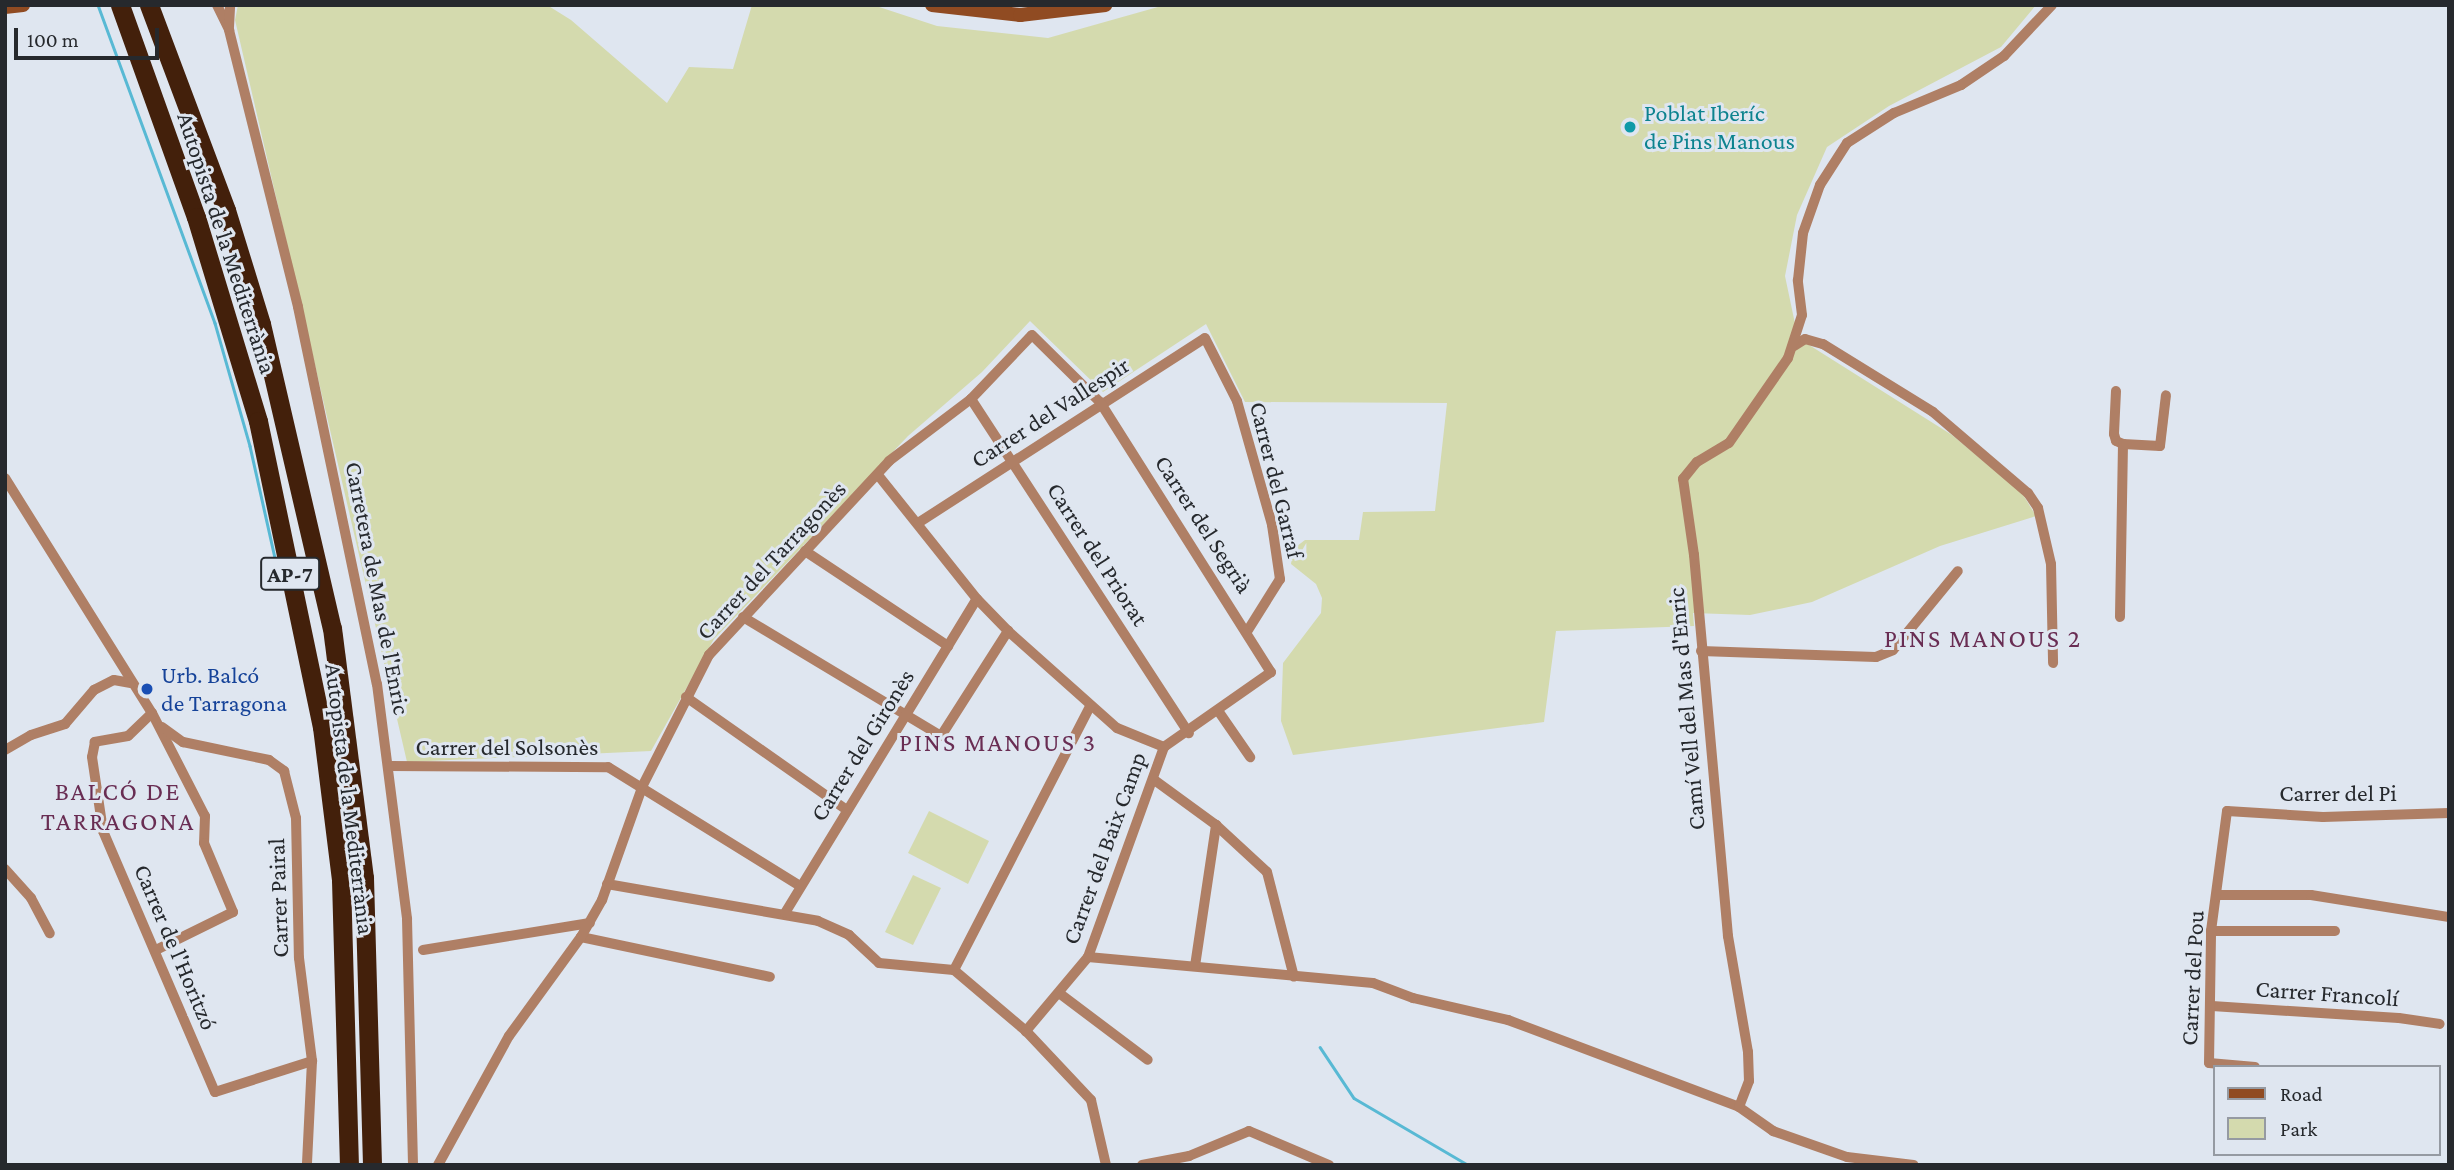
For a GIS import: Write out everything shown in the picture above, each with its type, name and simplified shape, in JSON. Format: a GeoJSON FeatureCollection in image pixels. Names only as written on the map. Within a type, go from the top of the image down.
{"type":"FeatureCollection","features":[{"type":"Feature","properties":{"kind":"highway","name":"Autopista de la Mediterrània"},"geometry":{"type":"LineString","coordinates":[[120,5],[196,217],[254,408],[322,727],[344,932],[349,1165]]}},
{"type":"Feature","properties":{"kind":"highway","name":"Autopista de la Mediterrània"},"geometry":{"type":"LineString","coordinates":[[149,5],[226,210],[261,324],[332,628],[365,878],[372,1165]]}},
{"type":"Feature","properties":{"kind":"main road"},"geometry":{"type":"LineString","coordinates":[[5,7],[23,5]]}},
{"type":"Feature","properties":{"kind":"main road"},"geometry":{"type":"LineString","coordinates":[[932,5],[991,15],[1047,14],[1102,5]]}},
{"type":"Feature","properties":{"kind":"main road"},"geometry":{"type":"LineString","coordinates":[[1047,14],[1064,5]]}},
{"type":"Feature","properties":{"kind":"street"},"geometry":{"type":"LineString","coordinates":[[217,5],[229,30]]}},
{"type":"Feature","properties":{"kind":"street"},"geometry":{"type":"LineString","coordinates":[[229,30],[230,5]]}},
{"type":"Feature","properties":{"kind":"street","name":"Camí Vell del Mas d'Enric"},"geometry":{"type":"LineString","coordinates":[[1739,1107],[1749,1081],[1748,1052],[1728,936],[1683,479],[1698,462],[1729,443],[1794,346],[1802,315],[1798,280],[1802,233],[1820,185],[1847,143],[1894,113],[1961,85],[2004,56],[2052,5]]}},
{"type":"Feature","properties":{"kind":"street","name":"Carretera de Mas de l'Enric"},"geometry":{"type":"LineString","coordinates":[[229,30],[298,307],[366,626],[390,766],[409,951],[413,1165]]}},
{"type":"Feature","properties":{"kind":"street","name":"Carrer del Tarragonès"},"geometry":{"type":"LineString","coordinates":[[438,1165],[509,1036],[590,923],[643,785],[709,655],[878,475],[923,432],[971,399],[1032,335],[1100,402]]}},
{"type":"Feature","properties":{"kind":"street","name":"Carrer del Vallespir"},"geometry":{"type":"LineString","coordinates":[[918,523],[1013,463],[1100,402],[1205,338]]}},
{"type":"Feature","properties":{"kind":"street","name":"Carrer del Garraf"},"geometry":{"type":"LineString","coordinates":[[1205,338],[1237,401],[1272,525],[1280,579],[1248,630]]}},
{"type":"Feature","properties":{"kind":"street"},"geometry":{"type":"LineString","coordinates":[[1794,346],[1805,339],[1823,344],[1933,412],[1993,461],[2039,508],[2051,564],[2053,663]]}},
{"type":"Feature","properties":{"kind":"street"},"geometry":{"type":"LineString","coordinates":[[2116,391],[2114,434],[2123,444],[2120,617]]}},
{"type":"Feature","properties":{"kind":"street"},"geometry":{"type":"LineString","coordinates":[[2123,444],[2160,446],[2166,395]]}},
{"type":"Feature","properties":{"kind":"street","name":"Carrer del Priorat"},"geometry":{"type":"LineString","coordinates":[[971,399],[1189,733]]}},
{"type":"Feature","properties":{"kind":"street","name":"Carrer del Segrià"},"geometry":{"type":"LineString","coordinates":[[1100,402],[1248,630],[1271,672]]}},
{"type":"Feature","properties":{"kind":"street"},"geometry":{"type":"LineString","coordinates":[[878,475],[977,599],[1008,631],[1117,728],[1164,747]]}},
{"type":"Feature","properties":{"kind":"street"},"geometry":{"type":"LineString","coordinates":[[5,478],[154,718],[196,793],[205,816],[204,844],[233,912],[156,950]]}},
{"type":"Feature","properties":{"kind":"street"},"geometry":{"type":"LineString","coordinates":[[806,551],[948,646]]}},
{"type":"Feature","properties":{"kind":"street"},"geometry":{"type":"LineString","coordinates":[[1701,651],[1876,657],[1893,650],[1958,572]]}},
{"type":"Feature","properties":{"kind":"street","name":"Carrer del Gironès"},"geometry":{"type":"LineString","coordinates":[[785,913],[977,599]]}},
{"type":"Feature","properties":{"kind":"street"},"geometry":{"type":"LineString","coordinates":[[743,618],[941,736],[1008,631]]}},
{"type":"Feature","properties":{"kind":"street","name":"Carrer del Baix Camp"},"geometry":{"type":"LineString","coordinates":[[1026,1031],[1088,957],[1164,747],[1219,712],[1271,672]]}},
{"type":"Feature","properties":{"kind":"street"},"geometry":{"type":"LineString","coordinates":[[5,750],[31,735],[65,724],[94,690],[114,680],[131,683]]}},
{"type":"Feature","properties":{"kind":"street"},"geometry":{"type":"LineString","coordinates":[[686,697],[847,810]]}},
{"type":"Feature","properties":{"kind":"street"},"geometry":{"type":"LineString","coordinates":[[954,970],[1090,706]]}},
{"type":"Feature","properties":{"kind":"street"},"geometry":{"type":"LineString","coordinates":[[1219,712],[1250,757]]}},
{"type":"Feature","properties":{"kind":"street","name":"Carrer de l'Horitzó"},"geometry":{"type":"LineString","coordinates":[[154,718],[128,736],[95,741],[92,757],[103,831],[215,1092],[312,1061]]}},
{"type":"Feature","properties":{"kind":"street","name":"Carrer Pairal"},"geometry":{"type":"LineString","coordinates":[[154,718],[183,742],[269,760],[284,771],[296,818],[299,958],[312,1061],[307,1165]]}},
{"type":"Feature","properties":{"kind":"street","name":"Carrer del Solsonès"},"geometry":{"type":"LineString","coordinates":[[390,766],[608,767],[643,785],[800,886]]}},
{"type":"Feature","properties":{"kind":"street"},"geometry":{"type":"LineString","coordinates":[[1153,779],[1216,825],[1266,872],[1294,977]]}},
{"type":"Feature","properties":{"kind":"street","name":"Carrer del Pi"},"geometry":{"type":"LineString","coordinates":[[2227,811],[2323,817],[2449,813]]}},
{"type":"Feature","properties":{"kind":"street","name":"Carrer del Pou"},"geometry":{"type":"LineString","coordinates":[[2227,811],[2211,931],[2212,1006],[2209,1063],[2232,1065]]}},
{"type":"Feature","properties":{"kind":"street"},"geometry":{"type":"LineString","coordinates":[[1195,966],[1216,825]]}},
{"type":"Feature","properties":{"kind":"street"},"geometry":{"type":"LineString","coordinates":[[5,869],[31,898],[50,933]]}},
{"type":"Feature","properties":{"kind":"street"},"geometry":{"type":"LineString","coordinates":[[607,884],[785,913],[818,921],[849,935],[879,963],[954,970],[1026,1031],[1091,1100],[1106,1165]]}},
{"type":"Feature","properties":{"kind":"street"},"geometry":{"type":"LineString","coordinates":[[2217,895],[2311,895],[2449,917]]}},
{"type":"Feature","properties":{"kind":"street"},"geometry":{"type":"LineString","coordinates":[[423,950],[590,923]]}},
{"type":"Feature","properties":{"kind":"street"},"geometry":{"type":"LineString","coordinates":[[2211,931],[2335,931]]}},
{"type":"Feature","properties":{"kind":"street"},"geometry":{"type":"LineString","coordinates":[[581,937],[771,977]]}},
{"type":"Feature","properties":{"kind":"street"},"geometry":{"type":"LineString","coordinates":[[1088,957],[1373,984],[1413,998],[1507,1020],[1739,1107],[1773,1131],[1847,1157],[1914,1165]]}},
{"type":"Feature","properties":{"kind":"street"},"geometry":{"type":"LineString","coordinates":[[1059,993],[1149,1060]]}},
{"type":"Feature","properties":{"kind":"street","name":"Carrer Francolí"},"geometry":{"type":"LineString","coordinates":[[2212,1006],[2399,1018],[2440,1024]]}},
{"type":"Feature","properties":{"kind":"street"},"geometry":{"type":"LineString","coordinates":[[1142,1165],[1189,1161],[1249,1131],[1329,1165]]}},
{"type":"Feature","properties":{"kind":"green space"},"geometry":{"type":"Polygon","coordinates":[[[238,5],[547,5],[571,20],[667,103],[689,67],[733,69],[752,5],[873,5],[937,26],[1048,38],[1165,5],[2036,5],[2001,47],[1889,106],[1827,147],[1797,215],[1785,276],[1798,338],[1952,435],[2022,493],[2036,516],[1940,546],[1812,602],[1750,615],[1693,613],[1694,626],[1556,631],[1544,722],[1293,755],[1281,721],[1283,663],[1321,613],[1322,598],[1316,584],[1291,564],[1293,549],[1305,540],[1359,540],[1363,512],[1435,511],[1447,403],[1245,402],[1206,324],[1103,392],[1030,321],[982,372],[908,436],[714,639],[651,751],[407,762],[235,20],[238,5]]]}},
{"type":"Feature","properties":{"kind":"green space"},"geometry":{"type":"Polygon","coordinates":[[[929,811],[989,841],[968,884],[908,853],[929,811]]]}},
{"type":"Feature","properties":{"kind":"green space"},"geometry":{"type":"Polygon","coordinates":[[[913,875],[941,888],[913,945],[885,932],[913,875]]]}},
{"type":"Feature","properties":{"kind":"waterway"},"geometry":{"type":"LineString","coordinates":[[98,5],[215,323],[250,446],[278,571]]}},
{"type":"Feature","properties":{"kind":"waterway"},"geometry":{"type":"LineString","coordinates":[[1320,1047],[1354,1098],[1468,1165]]}},
{"type":"Feature","properties":{"kind":"place","name":"Poblat Iberíc de Pins Manous"},"geometry":{"type":"Point","coordinates":[1630,127]}},
{"type":"Feature","properties":{"kind":"place","name":"Urb. Balcó de Tarragona"},"geometry":{"type":"Point","coordinates":[147,689]}},
{"type":"Feature","properties":{"kind":"district","name":"PINS MANOUS 2"},"geometry":{"type":"Point","coordinates":[1982,639]}},
{"type":"Feature","properties":{"kind":"district","name":"PINS MANOUS 3"},"geometry":{"type":"Point","coordinates":[998,743]}},
{"type":"Feature","properties":{"kind":"district","name":"BALCÓ DE TARRAGONA"},"geometry":{"type":"Point","coordinates":[118,807]}}]}
